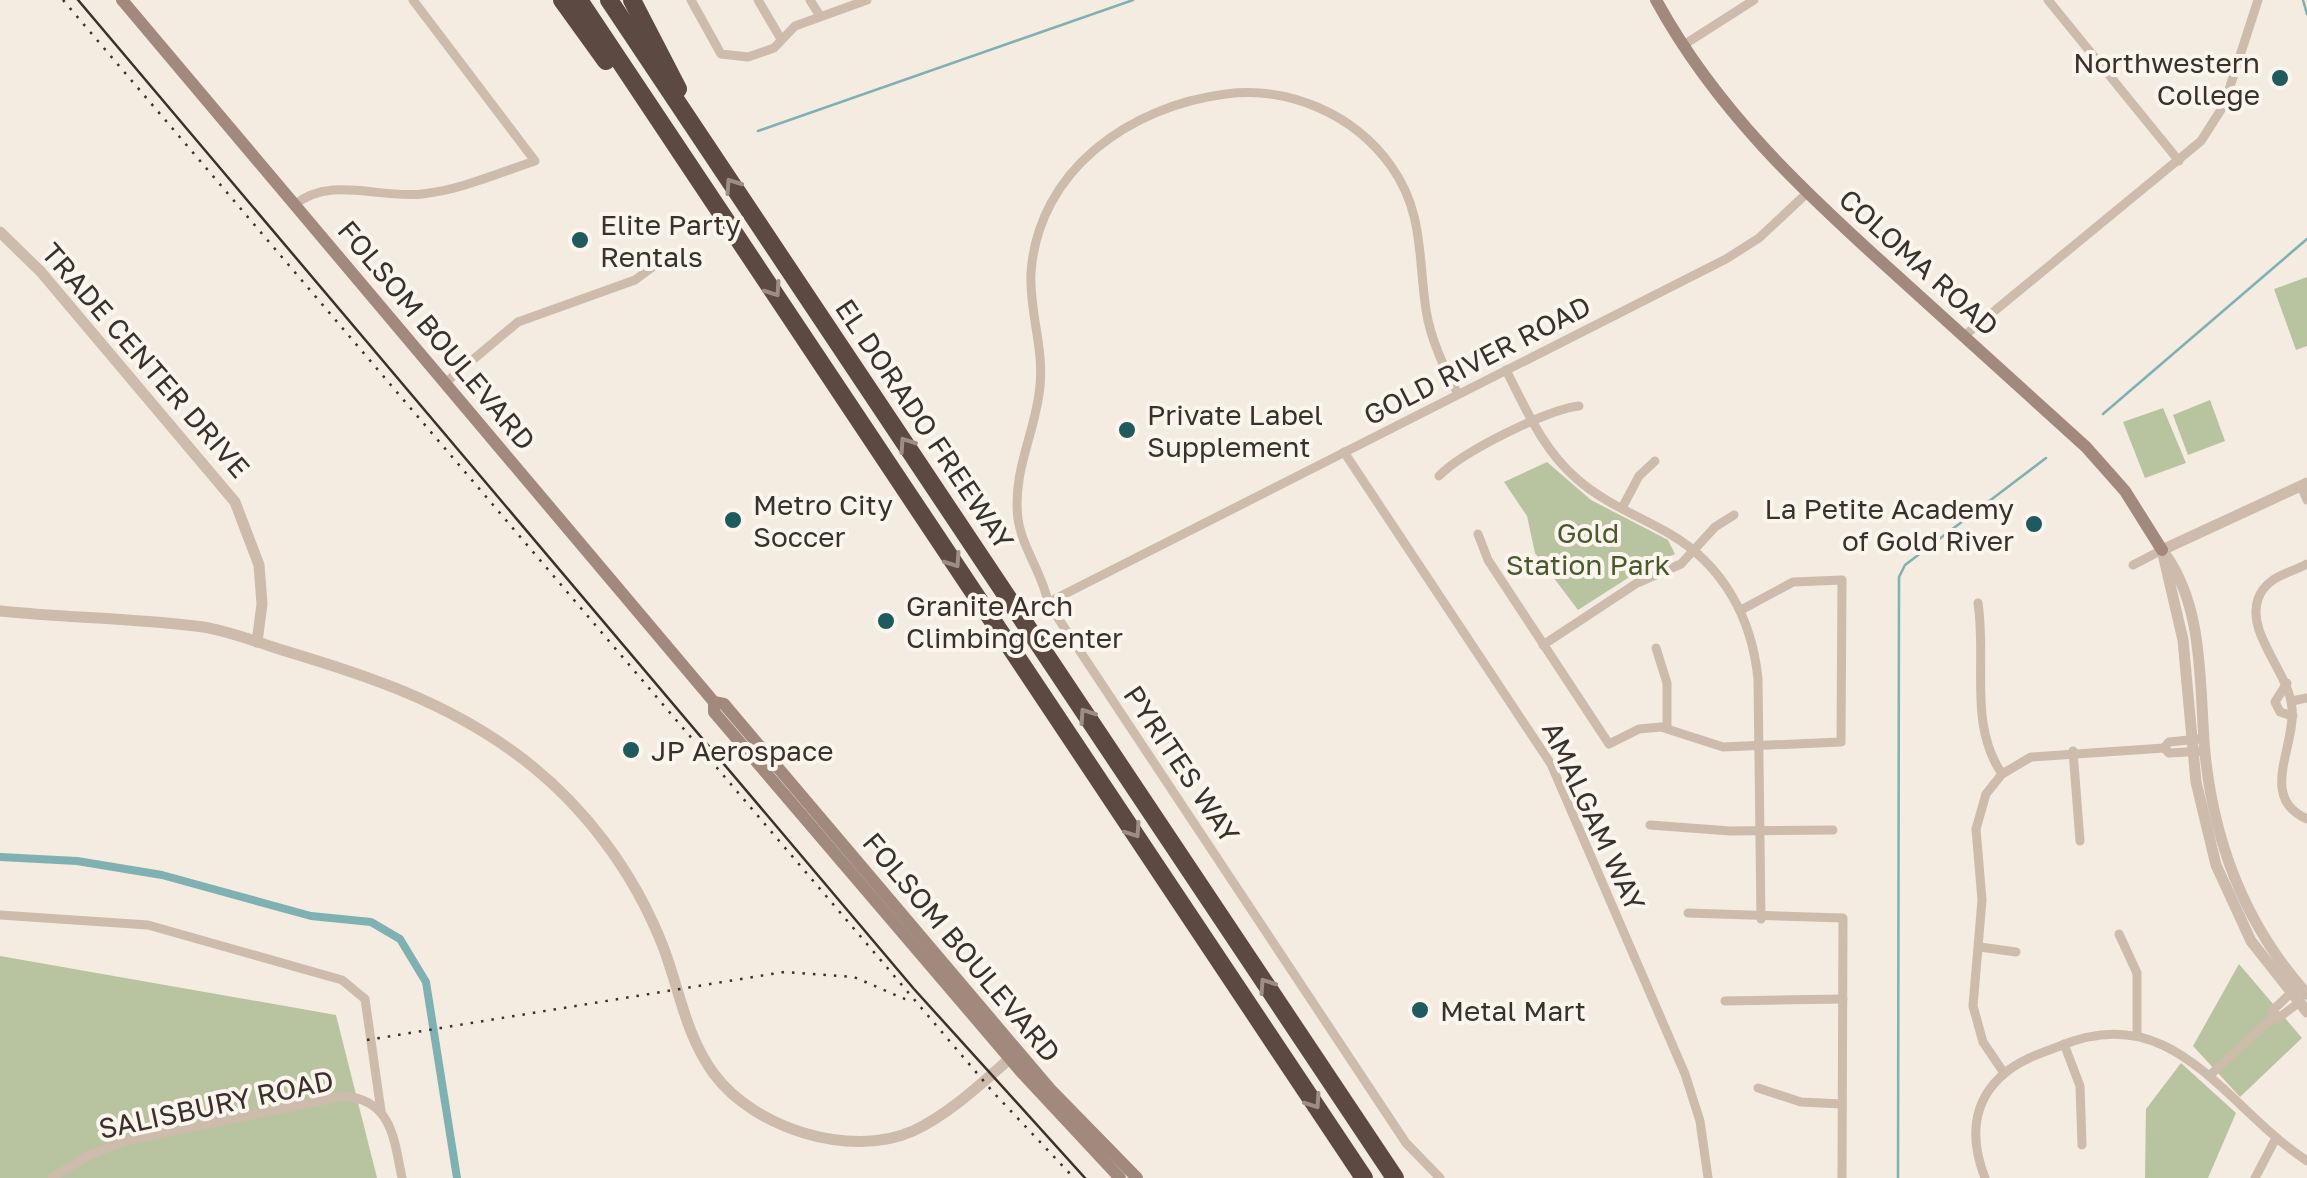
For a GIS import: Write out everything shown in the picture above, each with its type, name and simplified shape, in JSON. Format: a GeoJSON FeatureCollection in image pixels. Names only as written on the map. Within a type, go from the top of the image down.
{"type":"FeatureCollection","features":[{"type":"Feature","properties":{"kind":"highway"},"geometry":{"type":"LineString","coordinates":[[562,0],[626,90],[654,112]]}},
{"type":"Feature","properties":{"kind":"highway","name":"EL DORADO FREEWAY"},"geometry":{"type":"LineString","coordinates":[[579,0],[1364,1178]]}},
{"type":"Feature","properties":{"kind":"highway"},"geometry":{"type":"LineString","coordinates":[[609,0],[682,104]]}},
{"type":"Feature","properties":{"kind":"highway"},"geometry":{"type":"LineString","coordinates":[[632,0],[682,104]]}},
{"type":"Feature","properties":{"kind":"highway","name":"EL DORADO FREEWAY"},"geometry":{"type":"LineString","coordinates":[[682,104],[690,122],[1395,1178]]}},
{"type":"Feature","properties":{"kind":"main road","name":"FOLSOM BOULEVARD"},"geometry":{"type":"LineString","coordinates":[[122,0],[714,702],[724,704],[1120,1178]]}},
{"type":"Feature","properties":{"kind":"main road","name":"COLOMA ROAD"},"geometry":{"type":"LineString","coordinates":[[1656,0],[1682,46],[1741,127],[1806,194],[2103,464],[2162,550]]}},
{"type":"Feature","properties":{"kind":"main road","name":"FOLSOM BOULEVARD"},"geometry":{"type":"LineString","coordinates":[[1014,1055],[1137,1178]]}},
{"type":"Feature","properties":{"kind":"street"},"geometry":{"type":"LineString","coordinates":[[294,205],[325,189],[405,195],[438,192],[534,161],[413,0]]}},
{"type":"Feature","properties":{"kind":"street"},"geometry":{"type":"LineString","coordinates":[[691,0],[721,54],[748,57],[774,48],[795,26],[868,0]]}},
{"type":"Feature","properties":{"kind":"street"},"geometry":{"type":"LineString","coordinates":[[758,0],[781,38]]}},
{"type":"Feature","properties":{"kind":"street"},"geometry":{"type":"LineString","coordinates":[[810,0],[820,16]]}},
{"type":"Feature","properties":{"kind":"street"},"geometry":{"type":"LineString","coordinates":[[1682,46],[1754,0]]}},
{"type":"Feature","properties":{"kind":"street"},"geometry":{"type":"LineString","coordinates":[[2048,0],[2178,161]]}},
{"type":"Feature","properties":{"kind":"street"},"geometry":{"type":"LineString","coordinates":[[1964,336],[2178,161],[2218,118],[2258,0]]}},
{"type":"Feature","properties":{"kind":"street","name":"PYRITES WAY"},"geometry":{"type":"LineString","coordinates":[[1440,1178],[1406,1142],[1049,602],[1022,538],[1017,494],[1040,385],[1031,293],[1033,256],[1041,224],[1065,180],[1088,153],[1128,125],[1204,98],[1258,93],[1309,104],[1355,128],[1391,166],[1413,206],[1423,245],[1429,324],[1458,394]]}},
{"type":"Feature","properties":{"kind":"street","name":"GOLD RIVER ROAD"},"geometry":{"type":"LineString","coordinates":[[1049,602],[1726,260],[1763,234],[1806,194]]}},
{"type":"Feature","properties":{"kind":"street","name":"TRADE CENTER DRIVE"},"geometry":{"type":"LineString","coordinates":[[0,232],[48,281],[235,502],[259,565],[262,604],[257,642]]}},
{"type":"Feature","properties":{"kind":"street"},"geometry":{"type":"LineString","coordinates":[[444,382],[518,322],[640,278],[654,266]]}},
{"type":"Feature","properties":{"kind":"street"},"geometry":{"type":"LineString","coordinates":[[1506,370],[1533,424],[1565,468],[1694,551],[1720,576],[1741,610],[1756,660],[1761,918]]}},
{"type":"Feature","properties":{"kind":"street"},"geometry":{"type":"LineString","coordinates":[[1438,476],[1456,462],[1557,410],[1580,406]]}},
{"type":"Feature","properties":{"kind":"street","name":"AMALGAM WAY"},"geometry":{"type":"LineString","coordinates":[[1344,452],[1551,764],[1686,1074],[1700,1121],[1708,1178]]}},
{"type":"Feature","properties":{"kind":"street"},"geometry":{"type":"LineString","coordinates":[[1622,508],[1639,476],[1654,462]]}},
{"type":"Feature","properties":{"kind":"street"},"geometry":{"type":"LineString","coordinates":[[2132,564],[2304,485],[2307,500]]}},
{"type":"Feature","properties":{"kind":"street"},"geometry":{"type":"LineString","coordinates":[[1544,645],[1638,583],[1674,568],[1715,527],[1734,514]]}},
{"type":"Feature","properties":{"kind":"street"},"geometry":{"type":"LineString","coordinates":[[1478,534],[1488,560],[1608,744],[1640,730],[1667,727],[1716,745],[1758,748],[1842,742],[1842,580],[1793,582],[1741,610]]}},
{"type":"Feature","properties":{"kind":"street","name":"COLOMA ROAD"},"geometry":{"type":"LineString","coordinates":[[2162,550],[2183,640],[2198,745],[2201,810],[2224,885],[2251,941],[2302,998]]}},
{"type":"Feature","properties":{"kind":"street"},"geometry":{"type":"LineString","coordinates":[[2307,564],[2271,581],[2256,609],[2259,629],[2292,701],[2281,790],[2287,805],[2307,819]]}},
{"type":"Feature","properties":{"kind":"street"},"geometry":{"type":"LineString","coordinates":[[1978,602],[1984,658],[1981,725],[2002,774]]}},
{"type":"Feature","properties":{"kind":"street"},"geometry":{"type":"LineString","coordinates":[[0,611],[182,624],[257,642],[403,689],[470,723],[544,776],[596,831],[638,893],[664,949],[685,1019],[716,1076],[774,1119],[832,1139],[905,1134],[933,1121],[1014,1055]]}},
{"type":"Feature","properties":{"kind":"street"},"geometry":{"type":"LineString","coordinates":[[1656,648],[1667,684],[1667,727]]}},
{"type":"Feature","properties":{"kind":"street"},"geometry":{"type":"LineString","coordinates":[[2287,683],[2276,694],[2275,702],[2280,712],[2293,716]]}},
{"type":"Feature","properties":{"kind":"street"},"geometry":{"type":"LineString","coordinates":[[2292,701],[2307,698]]}},
{"type":"Feature","properties":{"kind":"street"},"geometry":{"type":"LineString","coordinates":[[2004,1073],[1982,1042],[1974,1017],[1980,948],[1978,817],[1986,794],[2002,774],[2031,757],[2074,751],[2164,748],[2168,742],[2198,745]]}},
{"type":"Feature","properties":{"kind":"street"},"geometry":{"type":"LineString","coordinates":[[2074,751],[2080,842]]}},
{"type":"Feature","properties":{"kind":"street"},"geometry":{"type":"LineString","coordinates":[[1650,825],[1758,831],[1833,830]]}},
{"type":"Feature","properties":{"kind":"street"},"geometry":{"type":"LineString","coordinates":[[1688,913],[1842,918],[1842,1178]]}},
{"type":"Feature","properties":{"kind":"street"},"geometry":{"type":"LineString","coordinates":[[0,915],[148,925],[313,970],[358,988],[367,1006],[381,1111],[394,1134],[402,1178]]}},
{"type":"Feature","properties":{"kind":"street"},"geometry":{"type":"LineString","coordinates":[[2119,934],[2133,960],[2139,988],[2137,1035]]}},
{"type":"Feature","properties":{"kind":"street"},"geometry":{"type":"LineString","coordinates":[[1980,948],[2016,952]]}},
{"type":"Feature","properties":{"kind":"street"},"geometry":{"type":"LineString","coordinates":[[2209,1076],[2272,1018],[2272,1011],[2302,998]]}},
{"type":"Feature","properties":{"kind":"street"},"geometry":{"type":"LineString","coordinates":[[1725,1001],[1842,1000]]}},
{"type":"Feature","properties":{"kind":"street"},"geometry":{"type":"LineString","coordinates":[[1985,1178],[1976,1149],[1976,1122],[1986,1095],[2004,1073],[2095,1033],[2137,1035],[2181,1052],[2276,1138],[2307,1160]]}},
{"type":"Feature","properties":{"kind":"street"},"geometry":{"type":"LineString","coordinates":[[2064,1044],[2080,1086],[2082,1144]]}},
{"type":"Feature","properties":{"kind":"street"},"geometry":{"type":"LineString","coordinates":[[1758,1088],[1801,1102],[1842,1104]]}},
{"type":"Feature","properties":{"kind":"street","name":"SALISBURY ROAD"},"geometry":{"type":"LineString","coordinates":[[52,1178],[88,1156],[142,1137],[344,1096],[362,1099],[381,1111]]}},
{"type":"Feature","properties":{"kind":"street"},"geometry":{"type":"LineString","coordinates":[[2255,1178],[2276,1138]]}},
{"type":"Feature","properties":{"kind":"green space"},"geometry":{"type":"Polygon","coordinates":[[[2307,277],[2307,346],[2296,350],[2274,289],[2307,277]]]}},
{"type":"Feature","properties":{"kind":"green space"},"geometry":{"type":"Polygon","coordinates":[[[2210,400],[2225,441],[2188,455],[2173,415],[2210,400]]]}},
{"type":"Feature","properties":{"kind":"green space"},"geometry":{"type":"Polygon","coordinates":[[[2163,408],[2186,463],[2145,478],[2123,422],[2163,408]]]}},
{"type":"Feature","properties":{"kind":"green space","name":"Gold Station Park"},"geometry":{"type":"Polygon","coordinates":[[[1547,462],[1591,500],[1668,540],[1675,554],[1642,569],[1578,610],[1535,553],[1527,516],[1504,482],[1547,462]]]}},
{"type":"Feature","properties":{"kind":"green space"},"geometry":{"type":"Polygon","coordinates":[[[0,956],[336,1015],[377,1178],[0,1178],[0,956]]]}},
{"type":"Feature","properties":{"kind":"green space"},"geometry":{"type":"Polygon","coordinates":[[[2239,964],[2302,1038],[2240,1097],[2193,1046],[2239,964]]]}},
{"type":"Feature","properties":{"kind":"green space"},"geometry":{"type":"Polygon","coordinates":[[[2181,1063],[2236,1113],[2208,1178],[2145,1178],[2146,1109],[2181,1063]]]}},
{"type":"Feature","properties":{"kind":"waterway"},"geometry":{"type":"LineString","coordinates":[[758,131],[1133,0]]}},
{"type":"Feature","properties":{"kind":"waterway"},"geometry":{"type":"LineString","coordinates":[[2303,0],[2307,14]]}},
{"type":"Feature","properties":{"kind":"waterway"},"geometry":{"type":"LineString","coordinates":[[2103,414],[2307,239]]}},
{"type":"Feature","properties":{"kind":"waterway"},"geometry":{"type":"LineString","coordinates":[[1898,1178],[1899,577],[1905,565],[2046,458]]}},
{"type":"Feature","properties":{"kind":"waterway"},"geometry":{"type":"LineString","coordinates":[[0,857],[77,861],[162,875],[311,916],[371,922],[400,939],[426,982],[457,1178]]}},
{"type":"Feature","properties":{"kind":"tram line"},"geometry":{"type":"LineString","coordinates":[[78,0],[914,989],[1085,1178]]}},
{"type":"Feature","properties":{"kind":"railway"},"geometry":{"type":"LineString","coordinates":[[63,0],[993,1092],[1074,1178]]}},
{"type":"Feature","properties":{"kind":"railway"},"geometry":{"type":"LineString","coordinates":[[367,1040],[784,972],[854,977],[907,1000]]}},
{"type":"Feature","properties":{"kind":"place","name":"Northwestern College"},"geometry":{"type":"Point","coordinates":[2280,78]}},
{"type":"Feature","properties":{"kind":"place","name":"Elite Party Rentals"},"geometry":{"type":"Point","coordinates":[580,240]}},
{"type":"Feature","properties":{"kind":"place","name":"Private Label Supplement"},"geometry":{"type":"Point","coordinates":[1127,430]}},
{"type":"Feature","properties":{"kind":"place","name":"Metro City Soccer"},"geometry":{"type":"Point","coordinates":[733,520]}},
{"type":"Feature","properties":{"kind":"place","name":"La Petite Academy of Gold River"},"geometry":{"type":"Point","coordinates":[2034,524]}},
{"type":"Feature","properties":{"kind":"place","name":"Granite Arch Climbing Center"},"geometry":{"type":"Point","coordinates":[886,621]}},
{"type":"Feature","properties":{"kind":"place","name":"JP Aerospace"},"geometry":{"type":"Point","coordinates":[631,750]}},
{"type":"Feature","properties":{"kind":"place","name":"Metal Mart"},"geometry":{"type":"Point","coordinates":[1420,1010]}}]}
